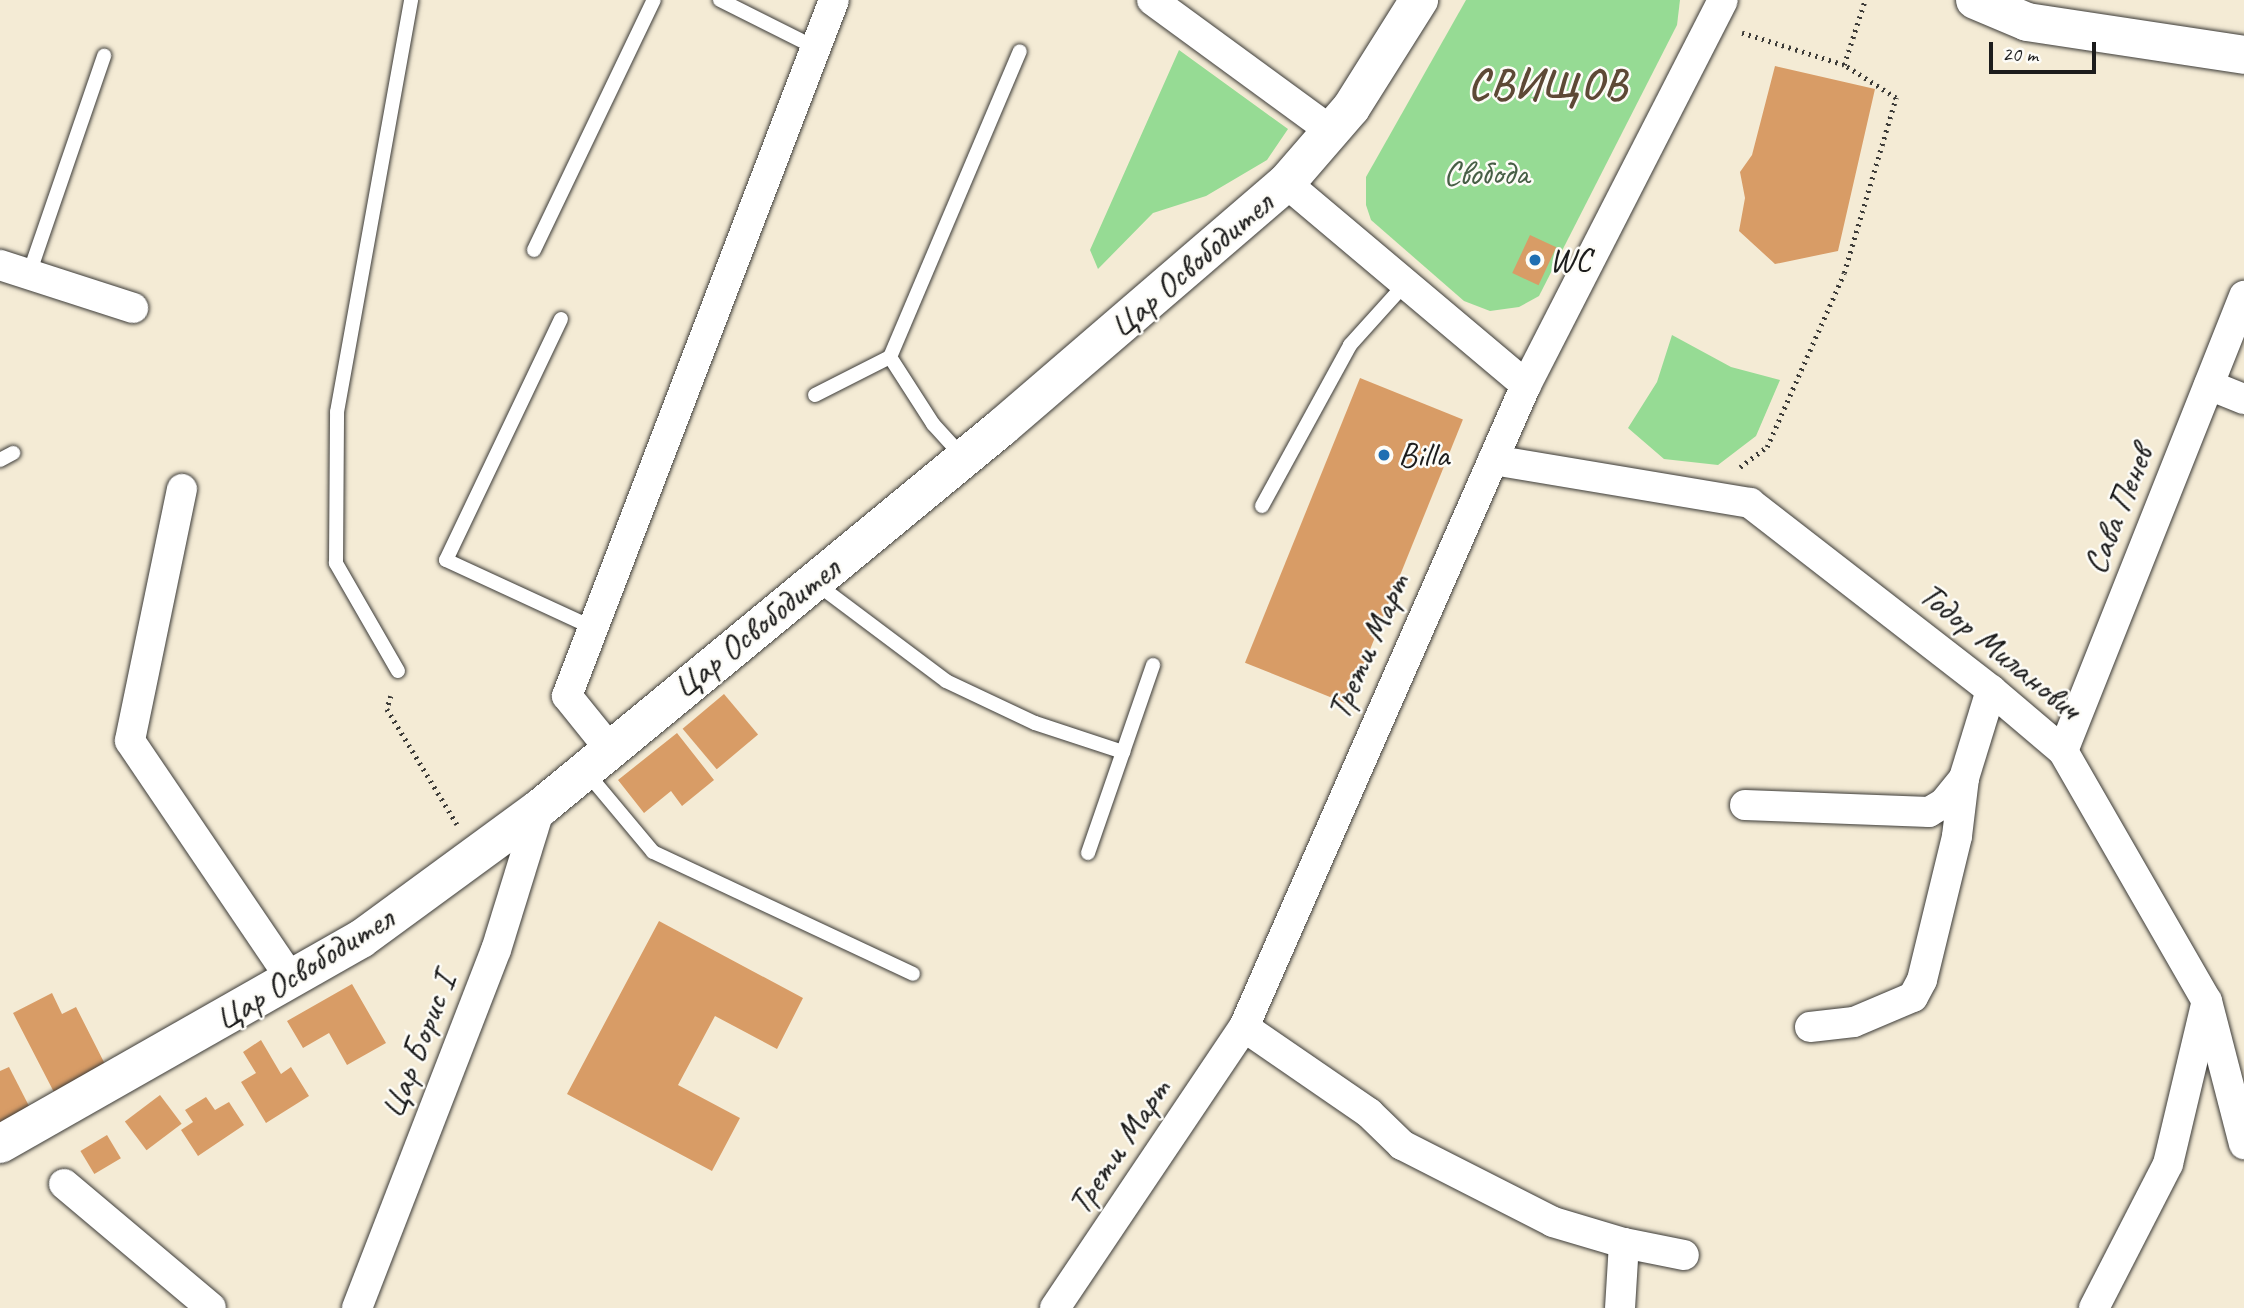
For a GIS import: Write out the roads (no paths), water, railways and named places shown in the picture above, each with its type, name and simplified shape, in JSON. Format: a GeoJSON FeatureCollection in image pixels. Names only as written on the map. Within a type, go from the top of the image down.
{"type":"FeatureCollection","features":[{"type":"Feature","properties":{"kind":"street"},"geometry":{"type":"LineString","coordinates":[[596,758],[567,695],[834,0]]}},
{"type":"Feature","properties":{"kind":"street"},"geometry":{"type":"LineString","coordinates":[[1152,0],[1331,131]]}},
{"type":"Feature","properties":{"kind":"street","name":"Цар Освободител"},"geometry":{"type":"LineString","coordinates":[[0,1144],[360,939],[540,808],[596,758],[964,459],[1286,183],[1351,108],[1419,0]]}},
{"type":"Feature","properties":{"kind":"street","name":"Трети Март"},"geometry":{"type":"LineString","coordinates":[[1055,1308],[1244,1027],[1526,385],[1723,0]]}},
{"type":"Feature","properties":{"kind":"street"},"geometry":{"type":"LineString","coordinates":[[1975,0],[2027,22],[2244,55]]}},
{"type":"Feature","properties":{"kind":"street"},"geometry":{"type":"LineString","coordinates":[[1286,183],[1526,385]]}},
{"type":"Feature","properties":{"kind":"street"},"geometry":{"type":"LineString","coordinates":[[0,265],[133,308]]}},
{"type":"Feature","properties":{"kind":"street","name":"Сава Пенев"},"geometry":{"type":"LineString","coordinates":[[2063,751],[2244,296]]}},
{"type":"Feature","properties":{"kind":"street"},"geometry":{"type":"LineString","coordinates":[[2209,385],[2244,399]]}},
{"type":"Feature","properties":{"kind":"street","name":"Тодор Миланович"},"geometry":{"type":"LineString","coordinates":[[1493,460],[1750,503],[1992,690],[2063,751],[2207,1001],[2244,1144]]}},
{"type":"Feature","properties":{"kind":"street"},"geometry":{"type":"LineString","coordinates":[[182,489],[130,741],[292,980]]}},
{"type":"Feature","properties":{"kind":"street"},"geometry":{"type":"LineString","coordinates":[[1810,1027],[1854,1022],[1913,996],[1922,980],[1950,862],[1964,778],[1992,690]]}},
{"type":"Feature","properties":{"kind":"street"},"geometry":{"type":"LineString","coordinates":[[1745,805],[1912,815],[1944,803],[1964,778]]}},
{"type":"Feature","properties":{"kind":"street","name":"Цар Борис I"},"geometry":{"type":"LineString","coordinates":[[357,1308],[496,950],[540,808]]}},
{"type":"Feature","properties":{"kind":"street"},"geometry":{"type":"LineString","coordinates":[[2094,1308],[2168,1164],[2207,1001]]}},
{"type":"Feature","properties":{"kind":"street"},"geometry":{"type":"LineString","coordinates":[[1244,1027],[1369,1113],[1402,1145],[1553,1222],[1625,1243],[1684,1255]]}},
{"type":"Feature","properties":{"kind":"street"},"geometry":{"type":"LineString","coordinates":[[64,1184],[211,1308]]}},
{"type":"Feature","properties":{"kind":"street"},"geometry":{"type":"LineString","coordinates":[[1620,1308],[1625,1243]]}},
{"type":"Feature","properties":{"kind":"lane"},"geometry":{"type":"LineString","coordinates":[[398,671],[336,563],[337,412],[411,0]]}},
{"type":"Feature","properties":{"kind":"lane"},"geometry":{"type":"LineString","coordinates":[[534,250],[654,0]]}},
{"type":"Feature","properties":{"kind":"lane"},"geometry":{"type":"LineString","coordinates":[[720,0],[816,48]]}},
{"type":"Feature","properties":{"kind":"lane"},"geometry":{"type":"LineString","coordinates":[[815,395],[890,357],[1020,51]]}},
{"type":"Feature","properties":{"kind":"lane"},"geometry":{"type":"LineString","coordinates":[[29,274],[104,56]]}},
{"type":"Feature","properties":{"kind":"lane"},"geometry":{"type":"LineString","coordinates":[[1262,506],[1350,345],[1405,284]]}},
{"type":"Feature","properties":{"kind":"lane"},"geometry":{"type":"LineString","coordinates":[[561,318],[446,560],[593,628]]}},
{"type":"Feature","properties":{"kind":"lane"},"geometry":{"type":"LineString","coordinates":[[890,357],[933,425],[964,459]]}},
{"type":"Feature","properties":{"kind":"lane"},"geometry":{"type":"LineString","coordinates":[[814,581],[946,681],[1035,723],[1123,752]]}},
{"type":"Feature","properties":{"kind":"lane"},"geometry":{"type":"LineString","coordinates":[[1088,853],[1153,665]]}},
{"type":"Feature","properties":{"kind":"lane"},"geometry":{"type":"LineString","coordinates":[[596,758],[653,852],[914,974]]}},
{"type":"Feature","properties":{"kind":"place","name":"WC"},"geometry":{"type":"Point","coordinates":[1535,260]}},
{"type":"Feature","properties":{"kind":"place","name":"Billa"},"geometry":{"type":"Point","coordinates":[1384,455]}},
{"type":"Feature","properties":{"kind":"district","name":"СВИЩОВ"},"geometry":{"type":"Point","coordinates":[1548,85]}},
{"type":"Feature","properties":{"kind":"park label","name":"Свобода"},"geometry":{"type":"Point","coordinates":[1486,173]}}]}
